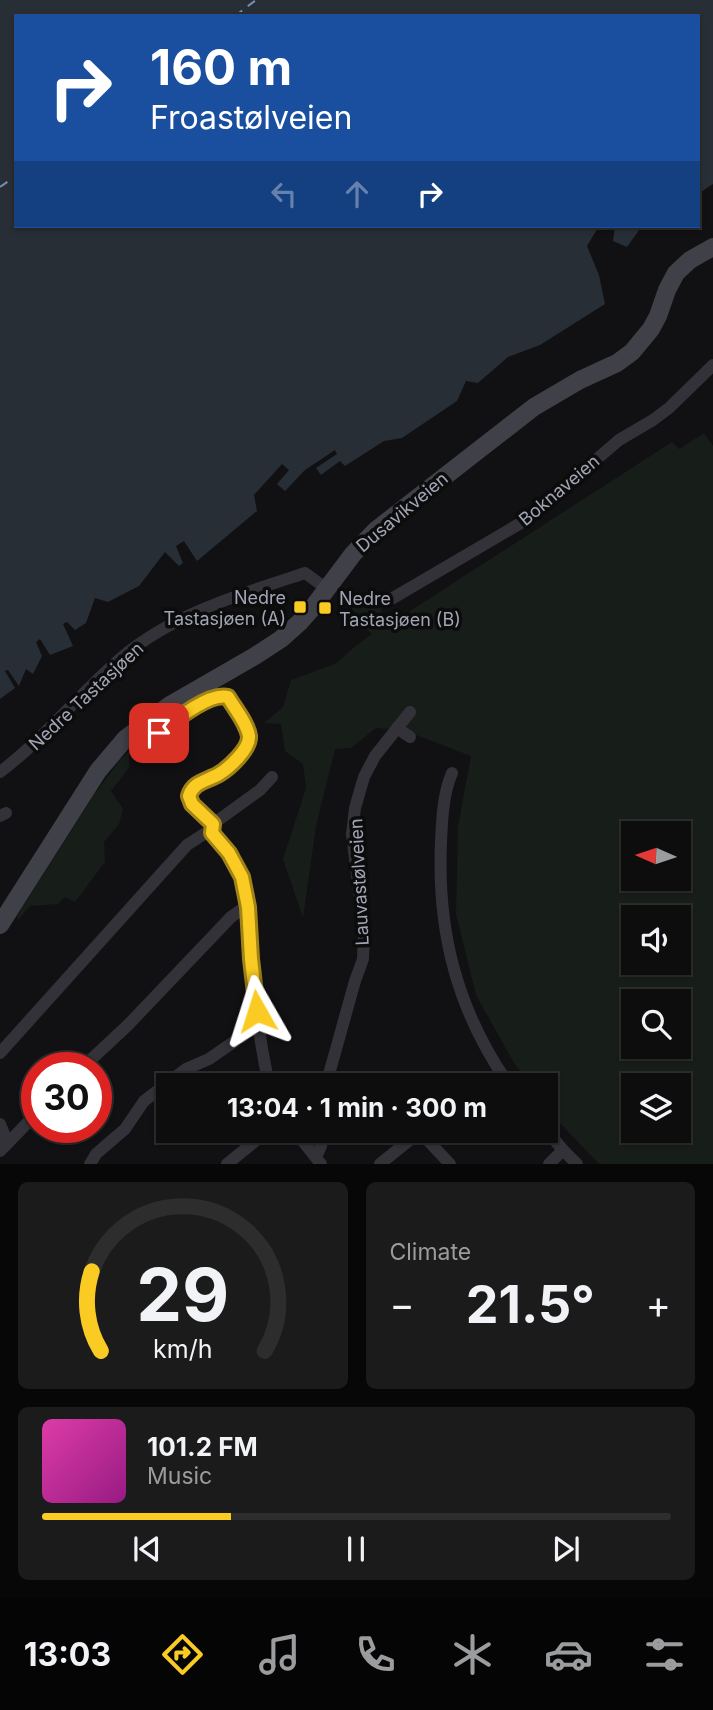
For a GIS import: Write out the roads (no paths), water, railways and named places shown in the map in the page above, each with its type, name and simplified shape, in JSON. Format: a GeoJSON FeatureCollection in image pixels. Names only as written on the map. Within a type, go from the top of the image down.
{"type":"FeatureCollection","features":[{"type":"Feature","properties":{"kind":"main road","name":"Dusavikveien"},"geometry":{"type":"LineString","coordinates":[[0,925],[98,771],[125,739],[170,705],[270,647],[300,622],[365,541],[395,514],[534,407],[580,380],[617,363],[632,352],[651,329],[676,273],[690,260],[713,247]]}},
{"type":"Feature","properties":{"kind":"street","name":"Boknaveien"},"geometry":{"type":"LineString","coordinates":[[393,598],[526,520],[619,440],[668,408],[713,365]]}},
{"type":"Feature","properties":{"kind":"street","name":"Nedre Tastasjøen"},"geometry":{"type":"LineString","coordinates":[[0,772],[21,756],[122,657],[176,622],[305,573],[327,589]]}},
{"type":"Feature","properties":{"kind":"street"},"geometry":{"type":"LineString","coordinates":[[155,736],[183,715],[223,695],[228,697],[249,737],[244,751],[221,773],[193,787],[189,796],[192,804],[229,853],[242,877],[258,1025],[267,1073]]}},
{"type":"Feature","properties":{"kind":"street","name":"Lauvastølveien"},"geometry":{"type":"LineString","coordinates":[[329,1073],[363,959],[364,933],[352,834],[355,808],[364,777],[375,756],[410,712]]}},
{"type":"Feature","properties":{"kind":"street"},"geometry":{"type":"LineString","coordinates":[[397,727],[410,737]]}},
{"type":"Feature","properties":{"kind":"street"},"geometry":{"type":"LineString","coordinates":[[452,773],[447,786],[442,828],[440,890],[444,925],[461,993],[488,1053],[501,1073]]}},
{"type":"Feature","properties":{"kind":"street"},"geometry":{"type":"LineString","coordinates":[[0,1054],[187,845],[212,829],[272,777]]}},
{"type":"Feature","properties":{"kind":"street"},"geometry":{"type":"LineString","coordinates":[[99,1052],[231,917],[247,905]]}},
{"type":"Feature","properties":{"kind":"street"},"geometry":{"type":"LineString","coordinates":[[90,1164],[96,1153],[125,1129],[144,1101],[186,1069],[209,1059],[258,1025]]}},
{"type":"Feature","properties":{"kind":"street"},"geometry":{"type":"LineString","coordinates":[[0,1124],[6,1139],[2,1150],[4,1164]]}},
{"type":"Feature","properties":{"kind":"street"},"geometry":{"type":"LineString","coordinates":[[2,1150],[21,1130]]}},
{"type":"Feature","properties":{"kind":"street"},"geometry":{"type":"LineString","coordinates":[[227,1164],[253,1143]]}},
{"type":"Feature","properties":{"kind":"street"},"geometry":{"type":"LineString","coordinates":[[304,1143],[318,1161]]}},
{"type":"Feature","properties":{"kind":"street"},"geometry":{"type":"LineString","coordinates":[[318,1161],[322,1143]]}},
{"type":"Feature","properties":{"kind":"street"},"geometry":{"type":"LineString","coordinates":[[380,1164],[406,1143]]}},
{"type":"Feature","properties":{"kind":"street"},"geometry":{"type":"LineString","coordinates":[[432,1143],[450,1164]]}},
{"type":"Feature","properties":{"kind":"street"},"geometry":{"type":"LineString","coordinates":[[557,1143],[577,1164]]}},
{"type":"Feature","properties":{"kind":"street"},"geometry":{"type":"LineString","coordinates":[[549,1164],[563,1150]]}},
{"type":"Feature","properties":{"kind":"place","name":"Nedre Tastasjøen (A)"},"geometry":{"type":"Point","coordinates":[300,607]}},
{"type":"Feature","properties":{"kind":"place","name":"Nedre Tastasjøen (B)"},"geometry":{"type":"Point","coordinates":[325,608]}}]}
